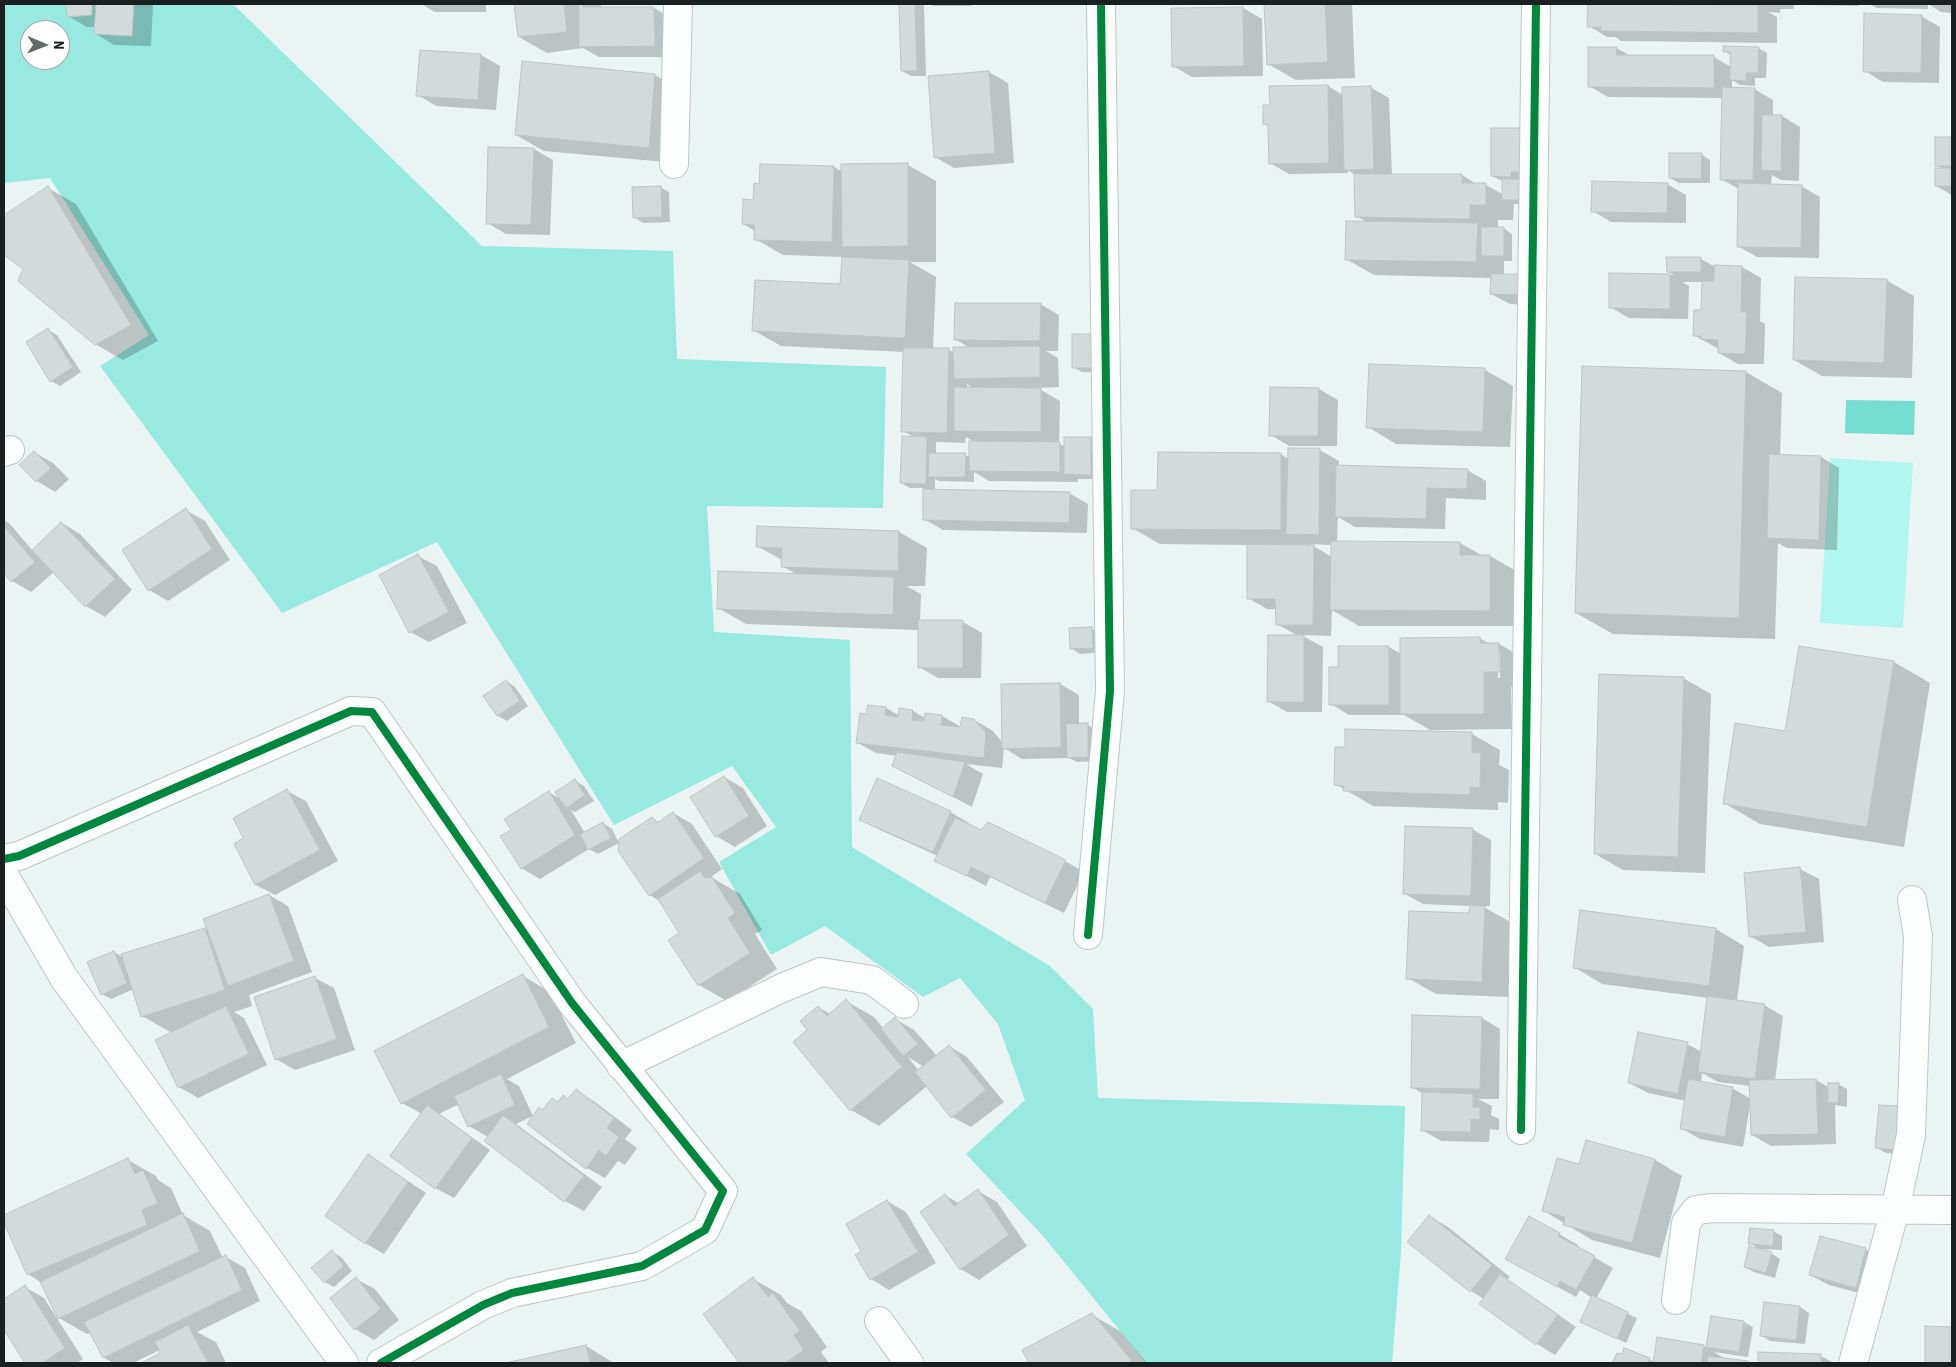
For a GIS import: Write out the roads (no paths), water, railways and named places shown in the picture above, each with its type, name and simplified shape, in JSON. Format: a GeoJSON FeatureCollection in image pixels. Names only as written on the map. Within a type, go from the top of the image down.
{"type":"FeatureCollection","features":[{"type":"Feature","properties":{"kind":"street"},"geometry":{"type":"LineString","coordinates":[[674,164],[678,4]]}},
{"type":"Feature","properties":{"kind":"street"},"geometry":{"type":"LineString","coordinates":[[1088,934],[1110,691],[1101,4]]}},
{"type":"Feature","properties":{"kind":"street"},"geometry":{"type":"LineString","coordinates":[[1521,1130],[1536,4]]}},
{"type":"Feature","properties":{"kind":"street"},"geometry":{"type":"LineString","coordinates":[[4,860],[19,856],[351,711],[372,712],[572,1003],[723,1191],[705,1230],[642,1266],[512,1293],[483,1305],[381,1363]]}},
{"type":"Feature","properties":{"kind":"street"},"geometry":{"type":"LineString","coordinates":[[4,875],[64,978],[344,1363]]}},
{"type":"Feature","properties":{"kind":"street"},"geometry":{"type":"LineString","coordinates":[[1853,1363],[1895,1210],[1911,1136],[1918,936],[1912,900]]}},
{"type":"Feature","properties":{"kind":"street"},"geometry":{"type":"LineString","coordinates":[[621,1066],[782,988],[821,972],[872,980],[904,1004]]}},
{"type":"Feature","properties":{"kind":"street"},"geometry":{"type":"LineString","coordinates":[[1676,1300],[1686,1223],[1696,1210],[1713,1208],[1952,1210]]}},
{"type":"Feature","properties":{"kind":"street"},"geometry":{"type":"LineString","coordinates":[[879,1321],[909,1363]]}}]}
